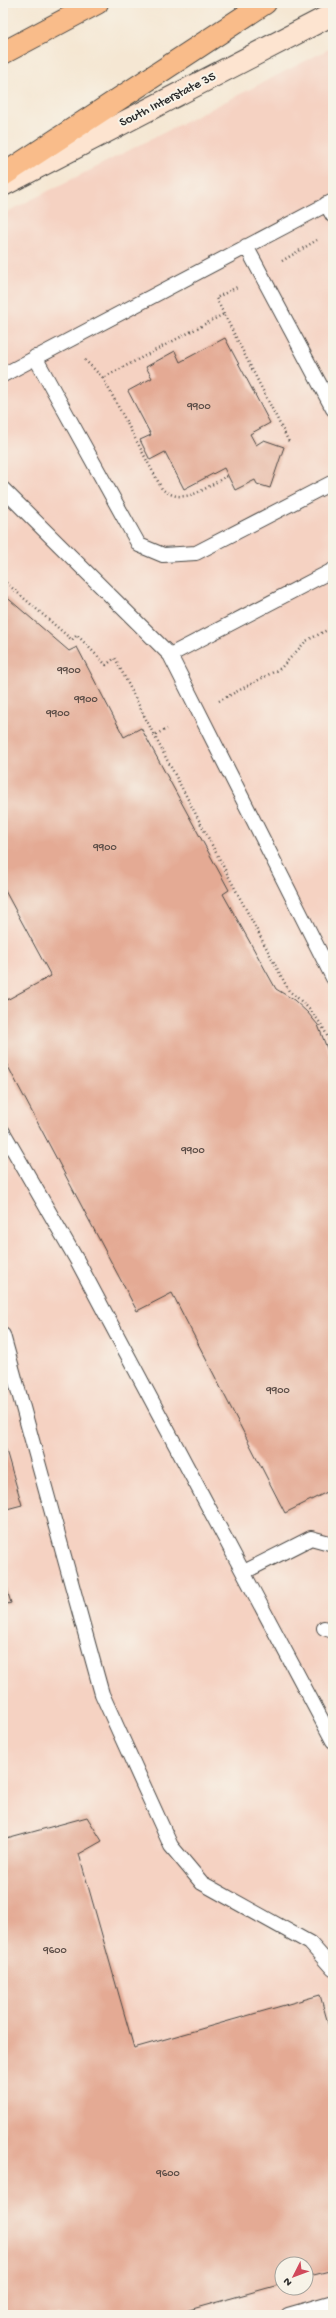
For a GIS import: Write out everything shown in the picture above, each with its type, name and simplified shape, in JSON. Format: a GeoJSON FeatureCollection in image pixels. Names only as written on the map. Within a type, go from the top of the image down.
{"type":"FeatureCollection","features":[{"type":"Feature","properties":{"kind":"highway"},"geometry":{"type":"LineString","coordinates":[[3,53],[98,3]]}},
{"type":"Feature","properties":{"kind":"highway"},"geometry":{"type":"LineString","coordinates":[[3,175],[265,3]]}},
{"type":"Feature","properties":{"kind":"main road","name":"South Interstate 35"},"geometry":{"type":"LineString","coordinates":[[3,185],[333,14]]}},
{"type":"Feature","properties":{"kind":"lane"},"geometry":{"type":"LineString","coordinates":[[3,375],[246,246],[331,207]]}},
{"type":"Feature","properties":{"kind":"lane"},"geometry":{"type":"LineString","coordinates":[[246,246],[333,409]]}},
{"type":"Feature","properties":{"kind":"lane"},"geometry":{"type":"LineString","coordinates":[[35,357],[139,545],[163,555],[196,553],[333,482]]}},
{"type":"Feature","properties":{"kind":"lane"},"geometry":{"type":"LineString","coordinates":[[3,489],[170,655],[333,978]]}},
{"type":"Feature","properties":{"kind":"lane"},"geometry":{"type":"LineString","coordinates":[[170,655],[333,570]]}},
{"type":"Feature","properties":{"kind":"lane"},"geometry":{"type":"LineString","coordinates":[[3,1132],[78,1262],[333,1741]]}},
{"type":"Feature","properties":{"kind":"lane"},"geometry":{"type":"LineString","coordinates":[[3,1335],[102,1694],[171,1846],[202,1883],[310,1943],[333,1969]]}},
{"type":"Feature","properties":{"kind":"lane"},"geometry":{"type":"LineString","coordinates":[[244,1572],[311,1538],[333,1544]]}},
{"type":"Feature","properties":{"kind":"lane"},"geometry":{"type":"LineString","coordinates":[[288,2315],[333,2302]]}},
{"type":"Feature","properties":{"kind":"path"},"geometry":{"type":"LineString","coordinates":[[282,261],[317,240]]}},
{"type":"Feature","properties":{"kind":"path"},"geometry":{"type":"LineString","coordinates":[[238,287],[216,298],[289,442]]}},
{"type":"Feature","properties":{"kind":"path"},"geometry":{"type":"LineString","coordinates":[[103,378],[224,314]]}},
{"type":"Feature","properties":{"kind":"path"},"geometry":{"type":"LineString","coordinates":[[85,360],[103,378],[162,489],[170,495],[178,498],[188,496],[227,476]]}},
{"type":"Feature","properties":{"kind":"path"},"geometry":{"type":"LineString","coordinates":[[3,580],[72,640],[77,635],[106,665],[115,658],[290,992],[303,1002],[316,1016],[326,1031],[333,1052]]}},
{"type":"Feature","properties":{"kind":"path"},"geometry":{"type":"LineString","coordinates":[[218,702],[281,668],[306,641],[333,627]]}},
{"type":"Feature","properties":{"kind":"path"},"geometry":{"type":"LineString","coordinates":[[154,734],[167,729]]}},
{"type":"Feature","properties":{"kind":"shaded area"},"geometry":{"type":"Polygon","coordinates":[[[333,47],[333,2315],[3,2315],[3,214],[333,47]]]}},
{"type":"Feature","properties":{"kind":"building"},"geometry":{"type":"Polygon","coordinates":[[[225,338],[270,423],[250,434],[256,445],[264,440],[284,447],[270,488],[257,484],[255,480],[235,490],[224,468],[184,489],[165,452],[150,460],[140,440],[151,435],[128,391],[152,378],[146,367],[175,351],[180,362],[225,338]]]}},
{"type":"Feature","properties":{"kind":"building"},"geometry":{"type":"Polygon","coordinates":[[[3,594],[69,651],[77,647],[124,737],[141,728],[229,890],[223,894],[276,989],[294,1000],[318,1025],[331,1059],[333,1093],[333,1489],[285,1513],[172,1293],[137,1311],[3,1057],[3,1002],[51,976],[3,887],[3,594]]]}},
{"type":"Feature","properties":{"kind":"building"},"geometry":{"type":"Polygon","coordinates":[[[3,1440],[22,1505],[3,1510],[3,1440]]]}},
{"type":"Feature","properties":{"kind":"building"},"geometry":{"type":"Polygon","coordinates":[[[3,1577],[11,1603],[3,1605],[3,1577]]]}},
{"type":"Feature","properties":{"kind":"building"},"geometry":{"type":"Polygon","coordinates":[[[87,1817],[102,1841],[79,1854],[134,2048],[320,1995],[333,2041],[333,2270],[314,2275],[314,2256],[274,2256],[274,2286],[171,2315],[3,2315],[3,1840],[87,1817]]]}}]}
